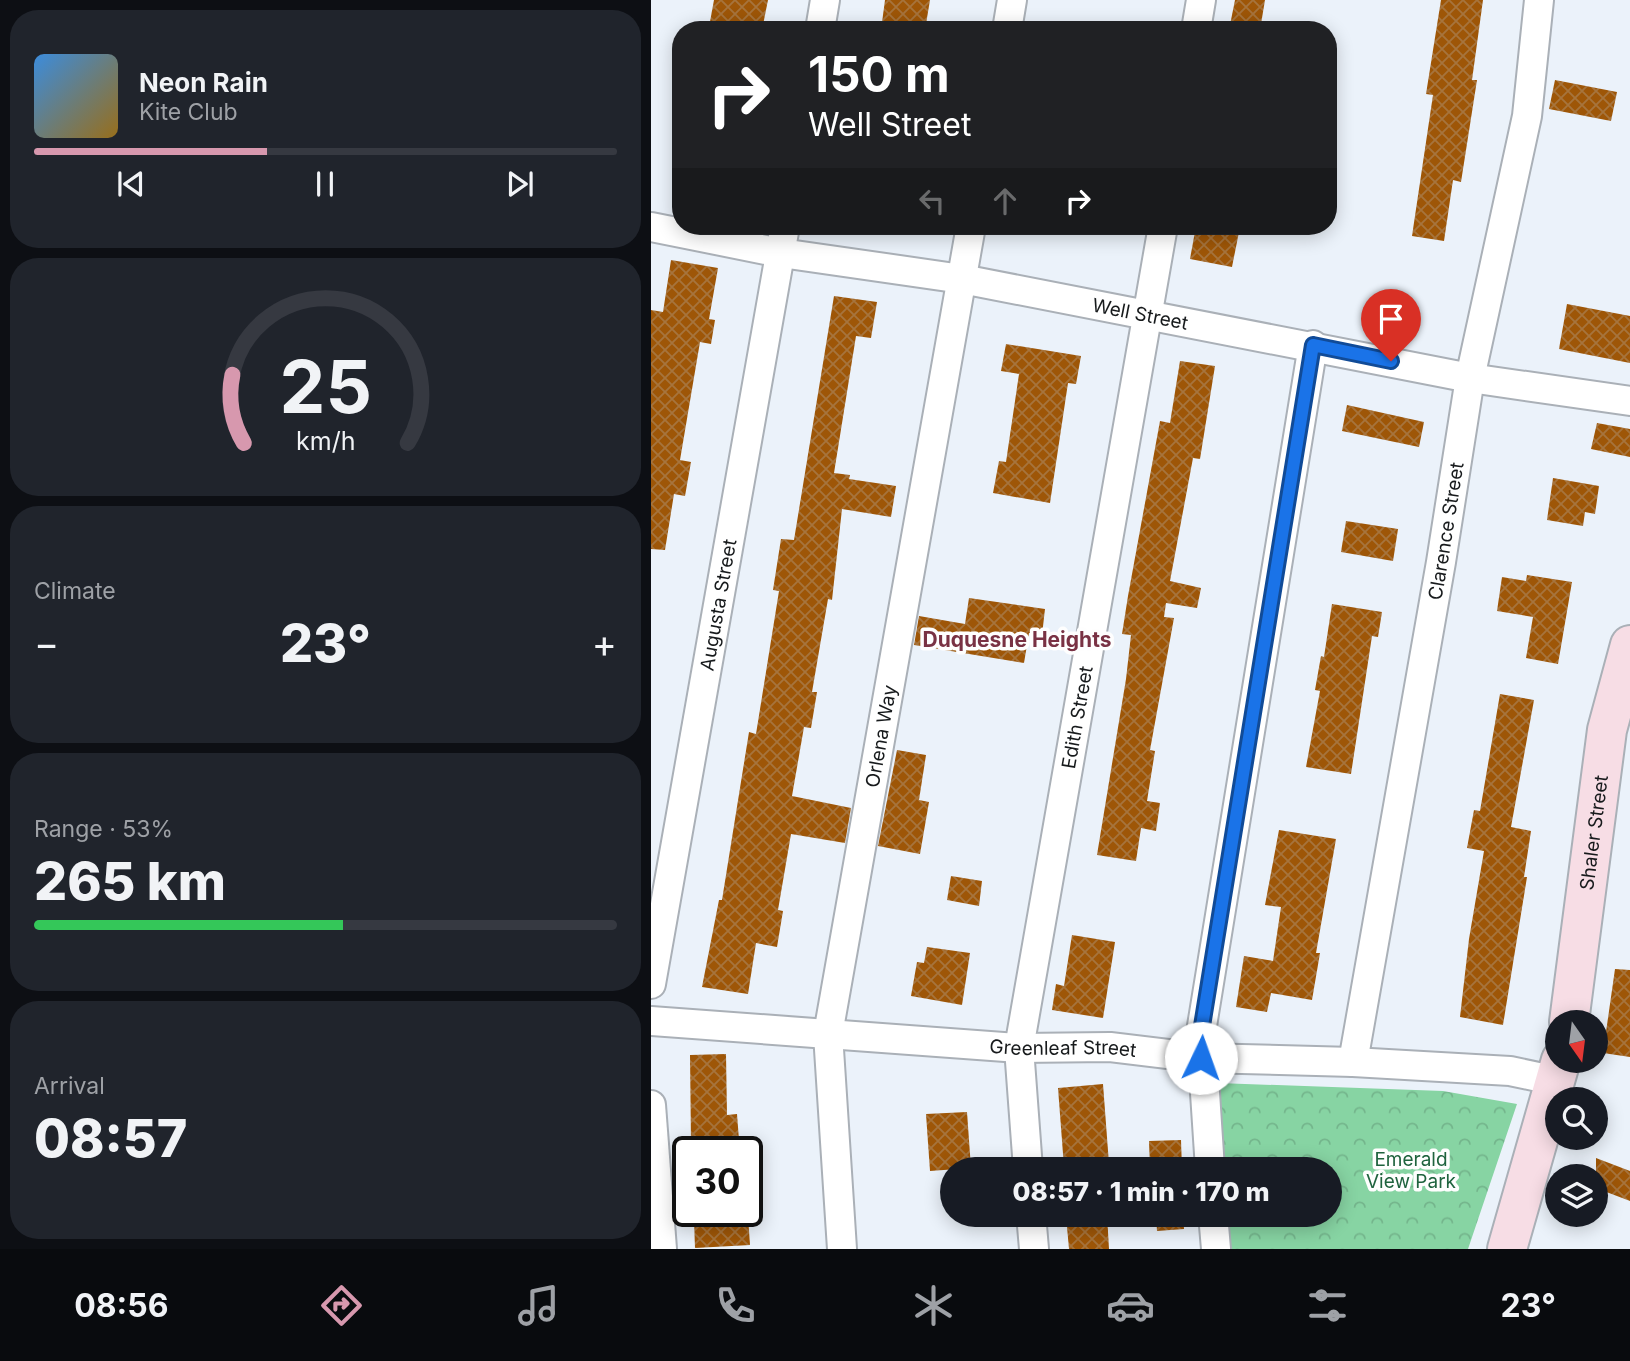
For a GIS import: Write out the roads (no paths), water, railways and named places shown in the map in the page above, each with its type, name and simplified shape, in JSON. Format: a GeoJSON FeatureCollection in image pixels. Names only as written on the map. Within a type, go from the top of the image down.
{"type":"FeatureCollection","features":[{"type":"Feature","properties":{"kind":"street"},"geometry":{"type":"LineString","coordinates":[[822,21],[825,0]]}},
{"type":"Feature","properties":{"kind":"street"},"geometry":{"type":"LineString","coordinates":[[1008,21],[1012,0]]}},
{"type":"Feature","properties":{"kind":"street"},"geometry":{"type":"LineString","coordinates":[[1198,21],[1201,0]]}},
{"type":"Feature","properties":{"kind":"street","name":"Clarence Street"},"geometry":{"type":"LineString","coordinates":[[1353,1062],[1439,575],[1470,377],[1527,116],[1539,0]]}},
{"type":"Feature","properties":{"kind":"street","name":"Well Street"},"geometry":{"type":"LineString","coordinates":[[651,227],[672,229]]}},
{"type":"Feature","properties":{"kind":"street","name":"Well Street"},"geometry":{"type":"LineString","coordinates":[[739,235],[783,239],[962,279],[1470,377],[1630,401]]}},
{"type":"Feature","properties":{"kind":"street","name":"Orlena Way"},"geometry":{"type":"LineString","coordinates":[[842,1249],[828,1034],[969,235]]}},
{"type":"Feature","properties":{"kind":"street","name":"Edith Street"},"geometry":{"type":"LineString","coordinates":[[1027,1157],[1019,1048],[1161,235]]}},
{"type":"Feature","properties":{"kind":"street","name":"Augusta Street"},"geometry":{"type":"LineString","coordinates":[[651,984],[783,239]]}},
{"type":"Feature","properties":{"kind":"street"},"geometry":{"type":"LineString","coordinates":[[1209,1157],[1201,1032],[1313,345]]}},
{"type":"Feature","properties":{"kind":"street","name":"Shaler Street"},"geometry":{"type":"LineString","coordinates":[[1571,1010],[1607,730],[1630,645]]}},
{"type":"Feature","properties":{"kind":"street","name":"Greenleaf Street"},"geometry":{"type":"LineString","coordinates":[[651,1021],[1019,1048],[1110,1047],[1201,1058],[1545,1071]]}},
{"type":"Feature","properties":{"kind":"street"},"geometry":{"type":"LineString","coordinates":[[1507,1249],[1558,1073]]}},
{"type":"Feature","properties":{"kind":"street"},"geometry":{"type":"LineString","coordinates":[[651,1105],[662,1249]]}},
{"type":"Feature","properties":{"kind":"street"},"geometry":{"type":"LineString","coordinates":[[1032,1227],[1034,1249]]}},
{"type":"Feature","properties":{"kind":"street"},"geometry":{"type":"LineString","coordinates":[[1214,1227],[1216,1249]]}},
{"type":"Feature","properties":{"kind":"district","name":"Duquesne Heights"},"geometry":{"type":"Point","coordinates":[1017,640]}},
{"type":"Feature","properties":{"kind":"park label","name":"Emerald View Park"},"geometry":{"type":"Point","coordinates":[1411,1170]}}]}
